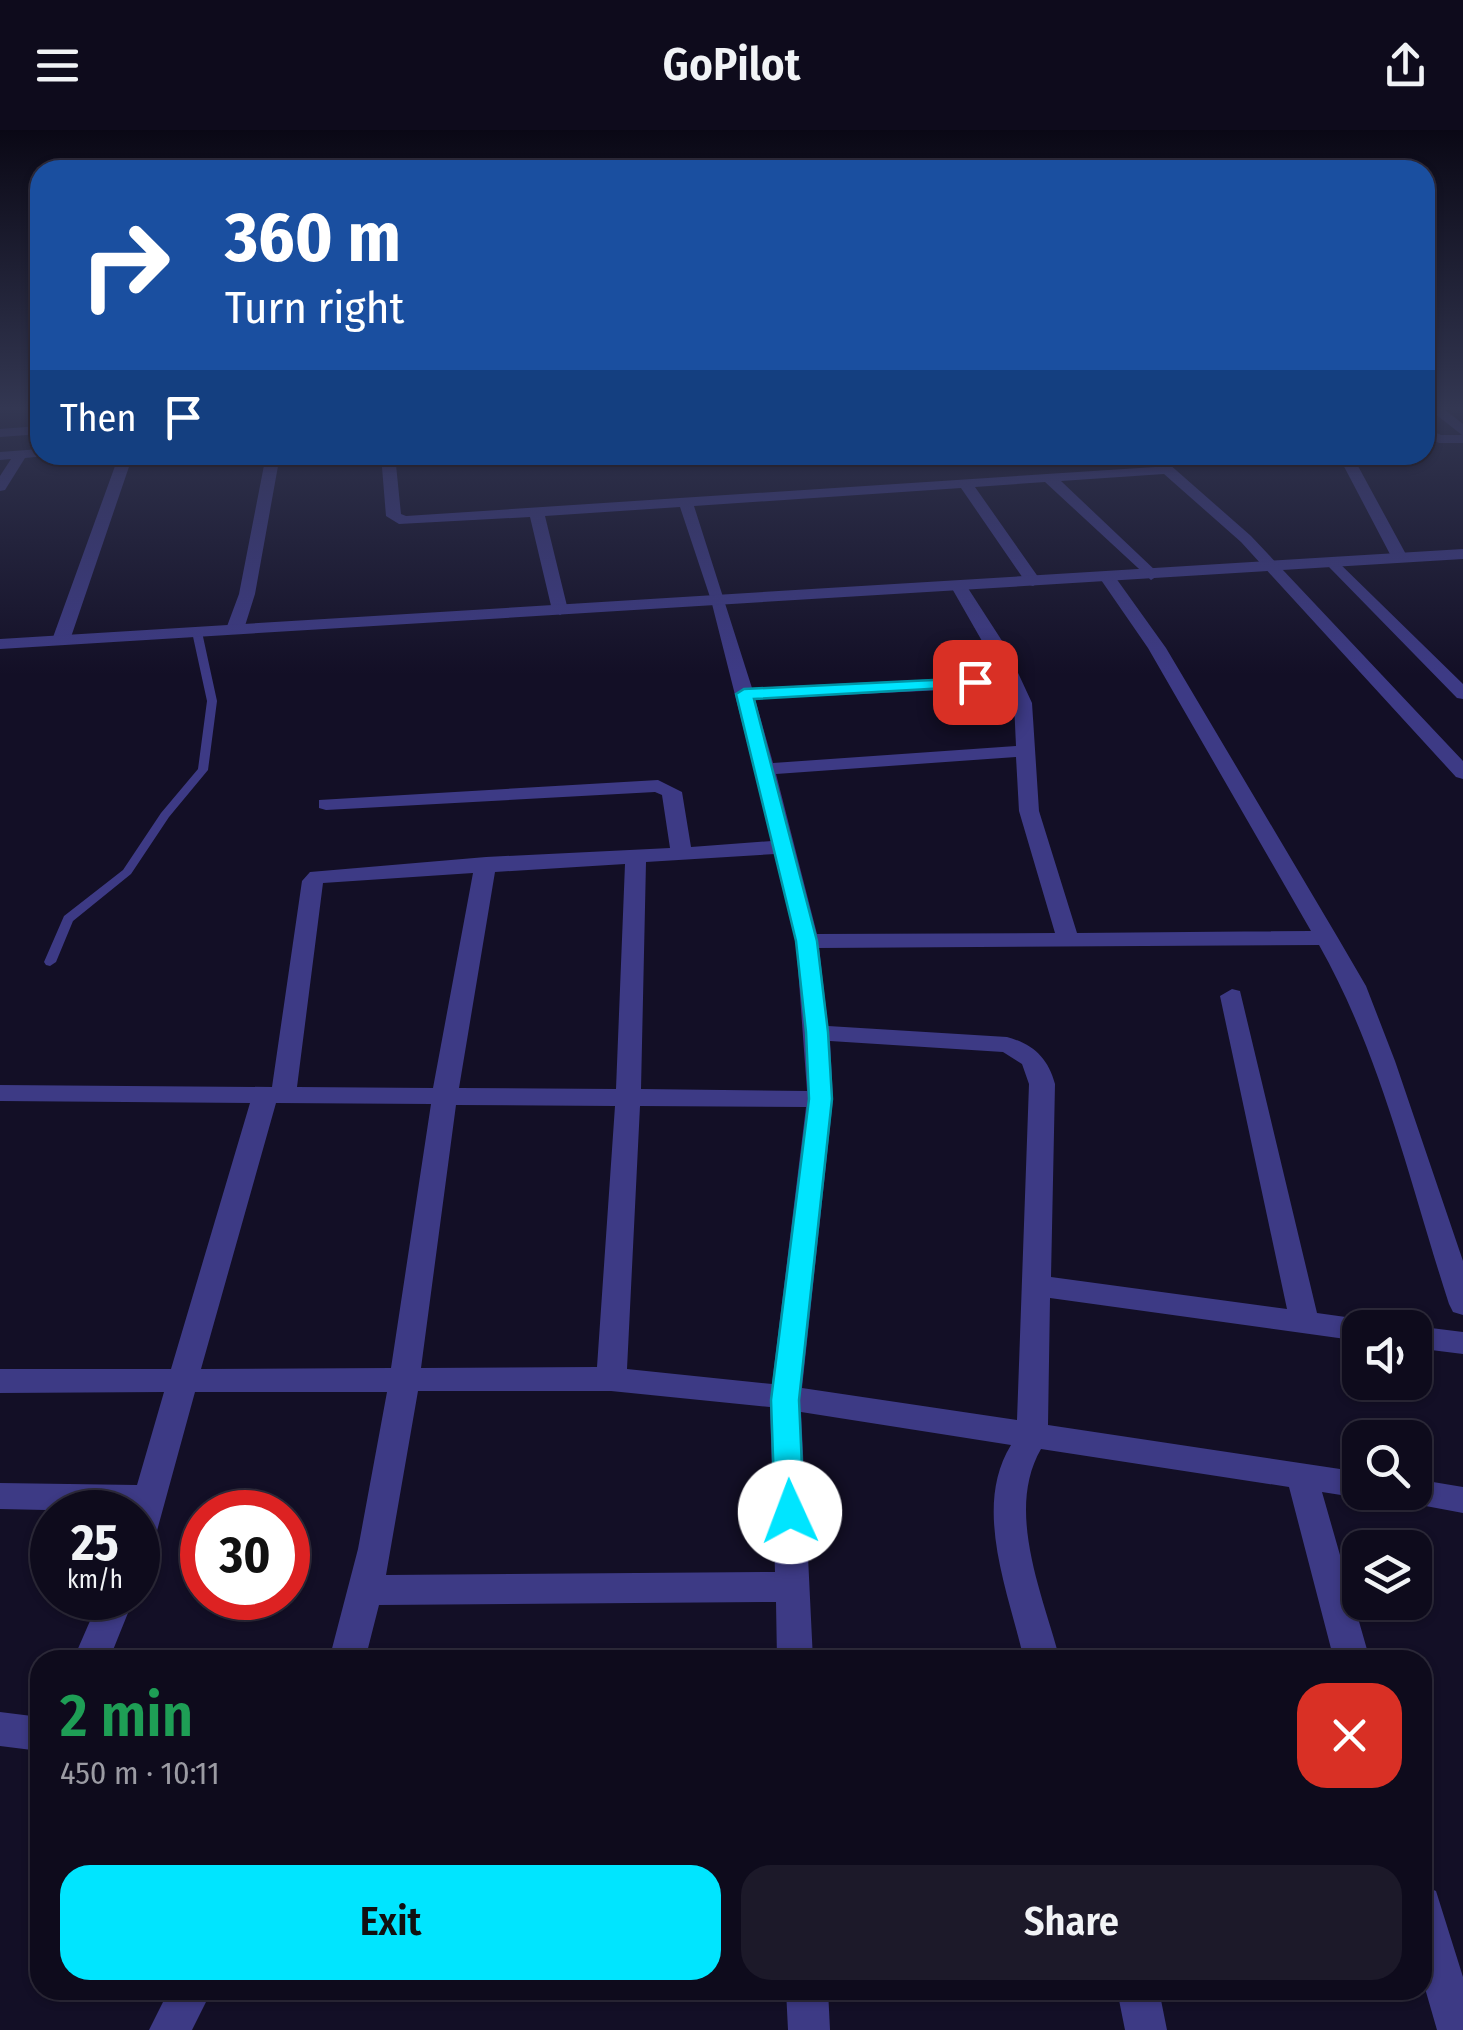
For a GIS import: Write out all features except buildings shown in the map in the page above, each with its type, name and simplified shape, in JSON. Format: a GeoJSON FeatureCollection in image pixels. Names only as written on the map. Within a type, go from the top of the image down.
{"type":"FeatureCollection","features":[{"type":"Feature","properties":{"kind":"street"},"geometry":{"type":"LineString","coordinates":[[61,640],[111,498]]}},
{"type":"Feature","properties":{"kind":"street"},"geometry":{"type":"LineString","coordinates":[[235,629],[247,594],[265,498]]}},
{"type":"Feature","properties":{"kind":"street"},"geometry":{"type":"LineString","coordinates":[[392,498],[398,521],[734,498]]}},
{"type":"Feature","properties":{"kind":"street"},"geometry":{"type":"LineString","coordinates":[[975,498],[1033,581]]}},
{"type":"Feature","properties":{"kind":"street"},"geometry":{"type":"LineString","coordinates":[[1070,498],[1151,575]]}},
{"type":"Feature","properties":{"kind":"street"},"geometry":{"type":"LineString","coordinates":[[1199,498],[1246,539],[1463,773]]}},
{"type":"Feature","properties":{"kind":"street"},"geometry":{"type":"LineString","coordinates":[[1368,498],[1400,558]]}},
{"type":"Feature","properties":{"kind":"street"},"geometry":{"type":"LineString","coordinates":[[685,501],[719,600],[765,770],[807,941],[817,1032],[820,1099],[785,1400],[795,1650]]}},
{"type":"Feature","properties":{"kind":"street"},"geometry":{"type":"LineString","coordinates":[[536,512],[560,610]]}},
{"type":"Feature","properties":{"kind":"street"},"geometry":{"type":"LineString","coordinates":[[0,644],[1463,554]]}},
{"type":"Feature","properties":{"kind":"street"},"geometry":{"type":"LineString","coordinates":[[1335,564],[1463,694]]}},
{"type":"Feature","properties":{"kind":"street"},"geometry":{"type":"LineString","coordinates":[[1107,577],[1157,648],[1354,986],[1383,1061],[1463,1304]]}},
{"type":"Feature","properties":{"kind":"street"},"geometry":{"type":"LineString","coordinates":[[958,585],[1023,703],[1029,810],[1068,939]]}},
{"type":"Feature","properties":{"kind":"street"},"geometry":{"type":"LineString","coordinates":[[744,694],[1014,681]]}},
{"type":"Feature","properties":{"kind":"street"},"geometry":{"type":"LineString","coordinates":[[765,770],[1027,751]]}},
{"type":"Feature","properties":{"kind":"street"},"geometry":{"type":"LineString","coordinates":[[326,804],[658,786],[672,792],[681,850]]}},
{"type":"Feature","properties":{"kind":"street"},"geometry":{"type":"LineString","coordinates":[[152,1490],[182,1378],[273,1096],[313,881],[325,874],[681,850],[784,847]]}},
{"type":"Feature","properties":{"kind":"street"},"geometry":{"type":"LineString","coordinates":[[611,1379],[628,1096],[636,853]]}},
{"type":"Feature","properties":{"kind":"street"},"geometry":{"type":"LineString","coordinates":[[350,1650],[368,1590],[407,1381],[445,1096],[486,864]]}},
{"type":"Feature","properties":{"kind":"street"},"geometry":{"type":"LineString","coordinates":[[807,941],[1327,938]]}},
{"type":"Feature","properties":{"kind":"street"},"geometry":{"type":"LineString","coordinates":[[1232,996],[1305,1323]]}},
{"type":"Feature","properties":{"kind":"street"},"geometry":{"type":"LineString","coordinates":[[817,1032],[990,1042],[1024,1051],[1038,1064],[1042,1084],[1032,1437],[1014,1466],[1008,1520],[1040,1650]]}},
{"type":"Feature","properties":{"kind":"street"},"geometry":{"type":"LineString","coordinates":[[0,1094],[820,1099]]}},
{"type":"Feature","properties":{"kind":"street"},"geometry":{"type":"LineString","coordinates":[[1038,1286],[1342,1328]]}},
{"type":"Feature","properties":{"kind":"street"},"geometry":{"type":"LineString","coordinates":[[1432,1339],[1463,1343]]}},
{"type":"Feature","properties":{"kind":"street"},"geometry":{"type":"LineString","coordinates":[[0,1381],[611,1379],[709,1388],[1342,1483]]}},
{"type":"Feature","properties":{"kind":"street"},"geometry":{"type":"LineString","coordinates":[[1302,1477],[1349,1650]]}},
{"type":"Feature","properties":{"kind":"street"},"geometry":{"type":"LineString","coordinates":[[1432,1495],[1463,1500]]}},
{"type":"Feature","properties":{"kind":"street"},"geometry":{"type":"LineString","coordinates":[[0,1496],[30,1497]]}},
{"type":"Feature","properties":{"kind":"street"},"geometry":{"type":"LineString","coordinates":[[368,1590],[792,1587]]}},
{"type":"Feature","properties":{"kind":"street"},"geometry":{"type":"LineString","coordinates":[[94,1650],[107,1620]]}},
{"type":"Feature","properties":{"kind":"street"},"geometry":{"type":"LineString","coordinates":[[0,1729],[30,1733]]}},
{"type":"Feature","properties":{"kind":"street"},"geometry":{"type":"LineString","coordinates":[[1432,1940],[1458,2030]]}},
{"type":"Feature","properties":{"kind":"street"},"geometry":{"type":"LineString","coordinates":[[170,2030],[186,2000]]}},
{"type":"Feature","properties":{"kind":"street"},"geometry":{"type":"LineString","coordinates":[[808,2000],[809,2030]]}},
{"type":"Feature","properties":{"kind":"street"},"geometry":{"type":"LineString","coordinates":[[1140,2000],[1146,2030]]}},
{"type":"Feature","properties":{"kind":"lane"},"geometry":{"type":"LineString","coordinates":[[50,962],[68,918],[128,872],[164,815],[203,770],[212,701],[197,632]]}},
{"type":"Feature","properties":{"kind":"route"},"geometry":{"type":"LineString","coordinates":[[790,1512],[785,1400],[820,1099],[817,1032],[807,941],[744,694],[975,682]]}}]}
